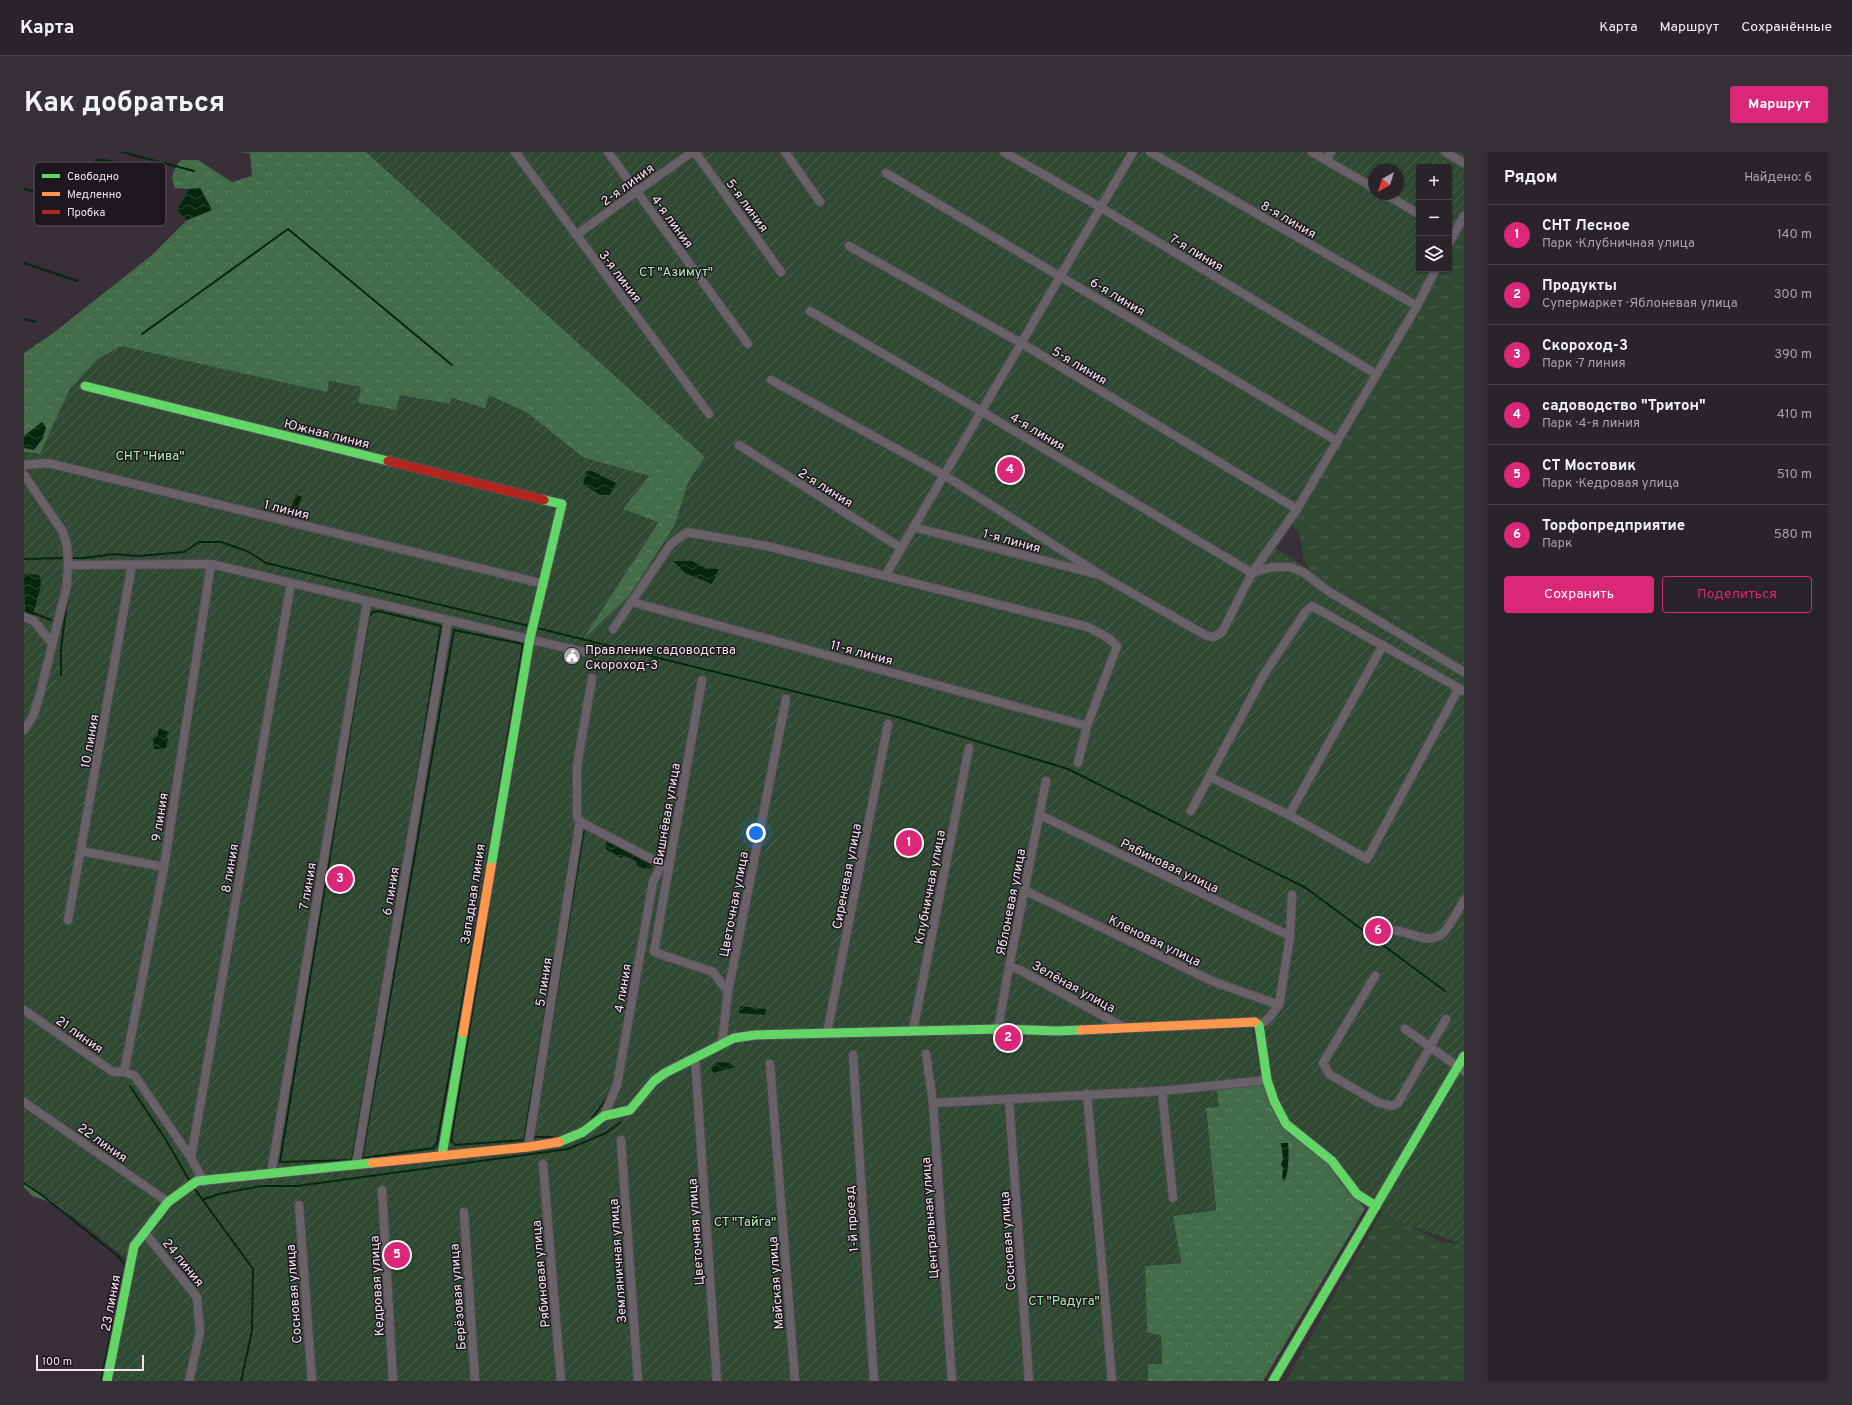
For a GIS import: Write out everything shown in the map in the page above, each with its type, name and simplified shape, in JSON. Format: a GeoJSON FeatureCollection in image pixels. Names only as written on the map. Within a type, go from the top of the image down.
{"type":"FeatureCollection","features":[{"type":"Feature","properties":{"kind":"street","name":"3-я линия"},"geometry":{"type":"LineString","coordinates":[[515,152],[709,414]]}},
{"type":"Feature","properties":{"kind":"street","name":"4-я линия"},"geometry":{"type":"LineString","coordinates":[[608,152],[748,344]]}},
{"type":"Feature","properties":{"kind":"street","name":"2-я линия"},"geometry":{"type":"LineString","coordinates":[[576,235],[692,152]]}},
{"type":"Feature","properties":{"kind":"street","name":"5-я линия"},"geometry":{"type":"LineString","coordinates":[[695,152],[781,272]]}},
{"type":"Feature","properties":{"kind":"street"},"geometry":{"type":"LineString","coordinates":[[785,152],[820,202]]}},
{"type":"Feature","properties":{"kind":"street","name":"7-я линия"},"geometry":{"type":"LineString","coordinates":[[1004,152],[1100,207],[1376,374]]}},
{"type":"Feature","properties":{"kind":"street"},"geometry":{"type":"LineString","coordinates":[[885,576],[1132,152]]}},
{"type":"Feature","properties":{"kind":"street","name":"8-я линия"},"geometry":{"type":"LineString","coordinates":[[1150,152],[1417,306]]}},
{"type":"Feature","properties":{"kind":"street"},"geometry":{"type":"LineString","coordinates":[[1312,152],[1368,184]]}},
{"type":"Feature","properties":{"kind":"street"},"geometry":{"type":"LineString","coordinates":[[1326,160],[1332,152]]}},
{"type":"Feature","properties":{"kind":"street"},"geometry":{"type":"LineString","coordinates":[[1445,152],[1464,163]]}},
{"type":"Feature","properties":{"kind":"street","name":"6-я линия"},"geometry":{"type":"LineString","coordinates":[[886,173],[1337,441]]}},
{"type":"Feature","properties":{"kind":"street"},"geometry":{"type":"LineString","coordinates":[[1395,200],[1416,212]]}},
{"type":"Feature","properties":{"kind":"street"},"geometry":{"type":"LineString","coordinates":[[1452,231],[1464,216]]}},
{"type":"Feature","properties":{"kind":"street","name":"5-я линия"},"geometry":{"type":"LineString","coordinates":[[848,246],[1021,343],[1297,509]]}},
{"type":"Feature","properties":{"kind":"street"},"geometry":{"type":"LineString","coordinates":[[771,380],[944,475],[1104,577],[1210,637],[1214,637],[1222,632],[1252,573],[1297,509],[1417,306],[1434,272]]}},
{"type":"Feature","properties":{"kind":"street","name":"4-я линия"},"geometry":{"type":"LineString","coordinates":[[810,311],[1252,573]]}},
{"type":"Feature","properties":{"kind":"street","name":"Южная линия"},"geometry":{"type":"LineString","coordinates":[[85,386],[562,504]]}},
{"type":"Feature","properties":{"kind":"street","name":"2-я линия"},"geometry":{"type":"LineString","coordinates":[[738,445],[901,548]]}},
{"type":"Feature","properties":{"kind":"street","name":"1 линия"},"geometry":{"type":"LineString","coordinates":[[24,465],[48,463],[544,584]]}},
{"type":"Feature","properties":{"kind":"street"},"geometry":{"type":"LineString","coordinates":[[24,475],[62,532],[70,562],[67,585],[51,642],[40,694],[25,726]]}},
{"type":"Feature","properties":{"kind":"street","name":"Западная линия"},"geometry":{"type":"LineString","coordinates":[[442,1155],[532,631],[562,504]]}},
{"type":"Feature","properties":{"kind":"street","name":"1-я линия"},"geometry":{"type":"LineString","coordinates":[[914,527],[1104,577]]}},
{"type":"Feature","properties":{"kind":"street"},"geometry":{"type":"LineString","coordinates":[[614,629],[671,544],[687,532],[767,546],[1088,627],[1108,637],[1116,646],[1086,726],[1078,763]]}},
{"type":"Feature","properties":{"kind":"street"},"geometry":{"type":"LineString","coordinates":[[70,562],[132,565],[211,564],[448,621],[532,631],[584,652]]}},
{"type":"Feature","properties":{"kind":"street","name":"9 линия"},"geometry":{"type":"LineString","coordinates":[[124,1072],[164,867],[211,564]]}},
{"type":"Feature","properties":{"kind":"street","name":"10 линия"},"geometry":{"type":"LineString","coordinates":[[68,920],[132,565]]}},
{"type":"Feature","properties":{"kind":"street"},"geometry":{"type":"LineString","coordinates":[[1252,573],[1272,567],[1289,568],[1303,572],[1328,591],[1464,672]]}},
{"type":"Feature","properties":{"kind":"street","name":"8 линия"},"geometry":{"type":"LineString","coordinates":[[191,1158],[290,583]]}},
{"type":"Feature","properties":{"kind":"street","name":"7 линия"},"geometry":{"type":"LineString","coordinates":[[271,1174],[367,602]]}},
{"type":"Feature","properties":{"kind":"street","name":"11-я линия"},"geometry":{"type":"LineString","coordinates":[[632,602],[1086,726]]}},
{"type":"Feature","properties":{"kind":"street"},"geometry":{"type":"LineString","coordinates":[[1191,811],[1263,676],[1306,611],[1312,606],[1461,689],[1367,858],[1289,815],[1210,777]]}},
{"type":"Feature","properties":{"kind":"street"},"geometry":{"type":"LineString","coordinates":[[24,617],[34,621],[51,642]]}},
{"type":"Feature","properties":{"kind":"street","name":"6 линия"},"geometry":{"type":"LineString","coordinates":[[356,1165],[448,621]]}},
{"type":"Feature","properties":{"kind":"street"},"geometry":{"type":"LineString","coordinates":[[1289,815],[1383,645]]}},
{"type":"Feature","properties":{"kind":"street","name":"5 линия"},"geometry":{"type":"LineString","coordinates":[[528,1147],[580,821],[577,817],[576,766],[592,678]]}},
{"type":"Feature","properties":{"kind":"street","name":"Вишнёвая улица"},"geometry":{"type":"LineString","coordinates":[[702,680],[654,952],[713,972],[728,992]]}},
{"type":"Feature","properties":{"kind":"street","name":"Цветочная улица"},"geometry":{"type":"LineString","coordinates":[[722,1043],[728,992],[786,699]]}},
{"type":"Feature","properties":{"kind":"street","name":"Сиреневая улица"},"geometry":{"type":"LineString","coordinates":[[827,1033],[888,724]]}},
{"type":"Feature","properties":{"kind":"street","name":"Клубничная улица"},"geometry":{"type":"LineString","coordinates":[[913,1030],[969,748]]}},
{"type":"Feature","properties":{"kind":"street","name":"Яблоневая улица"},"geometry":{"type":"LineString","coordinates":[[998,1029],[1046,781]]}},
{"type":"Feature","properties":{"kind":"street","name":"Рябиновая улица"},"geometry":{"type":"LineString","coordinates":[[1040,815],[1290,936]]}},
{"type":"Feature","properties":{"kind":"street"},"geometry":{"type":"LineString","coordinates":[[580,821],[662,864],[668,870]]}},
{"type":"Feature","properties":{"kind":"street"},"geometry":{"type":"LineString","coordinates":[[81,851],[164,867]]}},
{"type":"Feature","properties":{"kind":"street","name":"4 линия"},"geometry":{"type":"LineString","coordinates":[[604,1116],[617,1085],[653,882],[662,864]]}},
{"type":"Feature","properties":{"kind":"street","name":"Кленовая улица"},"geometry":{"type":"LineString","coordinates":[[1024,890],[1212,981],[1278,1005]]}},
{"type":"Feature","properties":{"kind":"street"},"geometry":{"type":"LineString","coordinates":[[1259,1025],[1268,1019],[1278,1005],[1290,936],[1292,895]]}},
{"type":"Feature","properties":{"kind":"street"},"geometry":{"type":"LineString","coordinates":[[1385,931],[1397,930],[1423,938],[1436,937],[1443,934],[1464,900]]}},
{"type":"Feature","properties":{"kind":"street","name":"Зелёная улица"},"geometry":{"type":"LineString","coordinates":[[1009,967],[1020,970],[1126,1029]]}},
{"type":"Feature","properties":{"kind":"street"},"geometry":{"type":"LineString","coordinates":[[1375,976],[1323,1063],[1328,1074],[1377,1102],[1391,1106],[1398,1104],[1446,1019]]}},
{"type":"Feature","properties":{"kind":"street","name":"21 линия"},"geometry":{"type":"LineString","coordinates":[[24,1010],[113,1072],[124,1072],[135,1076],[191,1158],[204,1182]]}},
{"type":"Feature","properties":{"kind":"street"},"geometry":{"type":"LineString","coordinates":[[604,1116],[630,1110],[654,1081],[722,1043],[734,1038],[755,1035],[913,1030],[998,1029],[1057,1031],[1126,1029],[1230,1021],[1254,1021],[1259,1025],[1268,1080],[1274,1101],[1286,1124],[1332,1161],[1357,1194],[1376,1206]]}},
{"type":"Feature","properties":{"kind":"street"},"geometry":{"type":"LineString","coordinates":[[1405,1029],[1461,1069]]}},
{"type":"Feature","properties":{"kind":"street","name":"Центральная улица"},"geometry":{"type":"LineString","coordinates":[[926,1054],[933,1103],[952,1381]]}},
{"type":"Feature","properties":{"kind":"street","name":"1-й проезд"},"geometry":{"type":"LineString","coordinates":[[853,1055],[874,1381]]}},
{"type":"Feature","properties":{"kind":"street"},"geometry":{"type":"LineString","coordinates":[[1273,1381],[1376,1206],[1461,1069],[1464,1056]]}},
{"type":"Feature","properties":{"kind":"street","name":"Цветочная улица"},"geometry":{"type":"LineString","coordinates":[[695,1058],[717,1381]]}},
{"type":"Feature","properties":{"kind":"street","name":"Майская улица"},"geometry":{"type":"LineString","coordinates":[[770,1064],[795,1381]]}},
{"type":"Feature","properties":{"kind":"street"},"geometry":{"type":"LineString","coordinates":[[933,1103],[1162,1091],[1268,1080]]}},
{"type":"Feature","properties":{"kind":"street"},"geometry":{"type":"LineString","coordinates":[[1162,1091],[1173,1198]]}},
{"type":"Feature","properties":{"kind":"street"},"geometry":{"type":"LineString","coordinates":[[1086,1094],[1112,1381]]}},
{"type":"Feature","properties":{"kind":"street","name":"Сосновая улица"},"geometry":{"type":"LineString","coordinates":[[1010,1100],[1029,1381]]}},
{"type":"Feature","properties":{"kind":"street","name":"22 линия"},"geometry":{"type":"LineString","coordinates":[[24,1102],[168,1202]]}},
{"type":"Feature","properties":{"kind":"street","name":"23 линия"},"geometry":{"type":"LineString","coordinates":[[107,1381],[134,1246],[168,1202],[196,1181],[204,1182],[442,1155],[528,1147],[563,1141],[584,1132],[604,1116]]}},
{"type":"Feature","properties":{"kind":"street","name":"Земляничная улица"},"geometry":{"type":"LineString","coordinates":[[621,1140],[638,1381]]}},
{"type":"Feature","properties":{"kind":"street","name":"Рябиновая улица"},"geometry":{"type":"LineString","coordinates":[[543,1164],[561,1381]]}},
{"type":"Feature","properties":{"kind":"street","name":"Кедровая улица"},"geometry":{"type":"LineString","coordinates":[[382,1190],[393,1381]]}},
{"type":"Feature","properties":{"kind":"street","name":"Сосновая улица"},"geometry":{"type":"LineString","coordinates":[[299,1205],[312,1381]]}},
{"type":"Feature","properties":{"kind":"street","name":"Берёзовая улица"},"geometry":{"type":"LineString","coordinates":[[464,1212],[475,1381]]}},
{"type":"Feature","properties":{"kind":"street","name":"24 линия"},"geometry":{"type":"LineString","coordinates":[[144,1232],[197,1297],[200,1332],[188,1381]]}},
{"type":"Feature","properties":{"kind":"green space"},"geometry":{"type":"Polygon","coordinates":[[[238,152],[366,152],[705,457],[688,483],[675,525],[630,595],[580,643],[658,523],[623,509],[649,476],[584,458],[527,413],[489,395],[486,409],[452,398],[450,404],[400,395],[397,410],[358,403],[360,387],[329,381],[328,392],[70,389],[40,454],[24,452],[24,353],[52,334],[152,255],[187,220],[212,210],[200,188],[175,188],[173,173],[181,160],[198,160],[232,182],[252,176],[250,153],[238,152]]]}},
{"type":"Feature","properties":{"kind":"green space"},"geometry":{"type":"Polygon","coordinates":[[[366,152],[1464,152],[1464,230],[1452,251],[1452,164],[1416,164],[1416,272],[1439,272],[1292,526],[1275,548],[1360,602],[1464,663],[1464,1245],[1386,1217],[1371,1196],[1358,1189],[1305,1140],[1287,1119],[1277,1099],[1268,1069],[1261,1028],[1252,1029],[1263,1082],[1216,1086],[1219,1107],[1206,1108],[1216,1210],[1173,1216],[1181,1263],[1145,1266],[1147,1333],[1161,1335],[1162,1364],[1148,1364],[1148,1381],[110,1381],[133,1264],[54,1201],[24,1181],[24,452],[40,454],[70,389],[98,359],[121,346],[327,392],[329,381],[361,388],[358,403],[396,410],[400,395],[450,404],[452,398],[485,409],[489,395],[527,413],[584,458],[649,476],[623,509],[658,522],[582,641],[630,595],[675,525],[688,483],[705,457],[366,152]]]}},
{"type":"Feature","properties":{"kind":"green space"},"geometry":{"type":"Polygon","coordinates":[[[1464,230],[1464,663],[1310,571],[1304,560],[1299,532],[1292,526],[1439,272],[1452,272],[1452,251],[1464,230]]]}},
{"type":"Feature","properties":{"kind":"green space"},"geometry":{"type":"Polygon","coordinates":[[[1263,1082],[1284,1129],[1328,1163],[1342,1184],[1365,1208],[1263,1381],[1148,1381],[1148,1363],[1162,1363],[1161,1335],[1147,1333],[1145,1266],[1181,1263],[1173,1216],[1216,1210],[1206,1108],[1216,1085],[1263,1082]]]}},
{"type":"Feature","properties":{"kind":"green space"},"geometry":{"type":"Polygon","coordinates":[[[24,1181],[83,1223],[53,1203],[32,1196],[24,1187],[24,1181]]]}},
{"type":"Feature","properties":{"kind":"green space"},"geometry":{"type":"Polygon","coordinates":[[[1381,1212],[1442,1242],[1464,1244],[1464,1381],[1286,1381],[1381,1212]]]}},
{"type":"Feature","properties":{"kind":"water"},"geometry":{"type":"Polygon","coordinates":[[[97,158],[123,162],[94,162],[97,158]]]}},
{"type":"Feature","properties":{"kind":"water"},"geometry":{"type":"Polygon","coordinates":[[[200,188],[212,210],[187,220],[177,210],[189,189],[200,188]]]}},
{"type":"Feature","properties":{"kind":"water"},"geometry":{"type":"Polygon","coordinates":[[[42,422],[46,427],[43,438],[34,450],[24,448],[24,436],[42,422]]]}},
{"type":"Feature","properties":{"kind":"water"},"geometry":{"type":"Polygon","coordinates":[[[587,471],[592,471],[616,483],[610,495],[600,495],[583,484],[587,471]]]}},
{"type":"Feature","properties":{"kind":"water"},"geometry":{"type":"Polygon","coordinates":[[[296,495],[302,496],[298,509],[292,509],[292,505],[296,495]]]}},
{"type":"Feature","properties":{"kind":"water"},"geometry":{"type":"Polygon","coordinates":[[[673,561],[692,561],[705,568],[719,569],[712,584],[685,573],[673,561]]]}},
{"type":"Feature","properties":{"kind":"water"},"geometry":{"type":"Polygon","coordinates":[[[33,574],[40,576],[41,585],[33,615],[25,615],[24,575],[33,574]]]}},
{"type":"Feature","properties":{"kind":"water"},"geometry":{"type":"Polygon","coordinates":[[[159,728],[169,732],[166,737],[168,738],[166,749],[154,749],[153,739],[157,736],[159,728]]]}},
{"type":"Feature","properties":{"kind":"water"},"geometry":{"type":"Polygon","coordinates":[[[609,841],[644,860],[653,863],[653,866],[648,869],[642,869],[638,867],[636,861],[625,856],[621,858],[606,849],[606,842],[609,841]]]}},
{"type":"Feature","properties":{"kind":"water"},"geometry":{"type":"Polygon","coordinates":[[[740,1006],[766,1009],[765,1015],[739,1013],[740,1006]]]}},
{"type":"Feature","properties":{"kind":"water"},"geometry":{"type":"Polygon","coordinates":[[[718,1062],[730,1063],[735,1067],[713,1073],[711,1068],[718,1062]]]}},
{"type":"Feature","properties":{"kind":"water"},"geometry":{"type":"Polygon","coordinates":[[[1281,1143],[1288,1143],[1288,1169],[1284,1181],[1282,1178],[1283,1167],[1281,1165],[1283,1159],[1281,1143]]]}},
{"type":"Feature","properties":{"kind":"waterway"},"geometry":{"type":"LineString","coordinates":[[122,152],[160,162]]}},
{"type":"Feature","properties":{"kind":"waterway"},"geometry":{"type":"LineString","coordinates":[[166,164],[194,171]]}},
{"type":"Feature","properties":{"kind":"waterway"},"geometry":{"type":"LineString","coordinates":[[24,189],[34,191]]}},
{"type":"Feature","properties":{"kind":"waterway"},"geometry":{"type":"LineString","coordinates":[[142,334],[288,229],[452,365]]}},
{"type":"Feature","properties":{"kind":"waterway"},"geometry":{"type":"LineString","coordinates":[[24,263],[77,281]]}},
{"type":"Feature","properties":{"kind":"waterway"},"geometry":{"type":"LineString","coordinates":[[24,319],[36,322]]}},
{"type":"Feature","properties":{"kind":"waterway"},"geometry":{"type":"LineString","coordinates":[[69,558],[84,558],[114,554],[138,556],[184,552],[199,542],[221,542],[247,551],[266,563],[529,626]]}},
{"type":"Feature","properties":{"kind":"waterway"},"geometry":{"type":"LineString","coordinates":[[24,559],[65,558]]}},
{"type":"Feature","properties":{"kind":"waterway"},"geometry":{"type":"LineString","coordinates":[[61,675],[61,648],[67,603]]}},
{"type":"Feature","properties":{"kind":"waterway"},"geometry":{"type":"LineString","coordinates":[[378,611],[441,626],[399,893],[352,1160],[280,1162],[369,616],[373,612],[378,611]]}},
{"type":"Feature","properties":{"kind":"waterway"},"geometry":{"type":"LineString","coordinates":[[33,613],[51,620]]}},
{"type":"Feature","properties":{"kind":"waterway"},"geometry":{"type":"LineString","coordinates":[[537,628],[894,716],[1068,769],[1306,888],[1445,991]]}},
{"type":"Feature","properties":{"kind":"waterway"},"geometry":{"type":"LineString","coordinates":[[454,630],[523,644],[482,893],[437,1143],[434,1148],[362,1158],[454,630]]}},
{"type":"Feature","properties":{"kind":"waterway"},"geometry":{"type":"LineString","coordinates":[[543,1076],[584,830]]}},
{"type":"Feature","properties":{"kind":"waterway"},"geometry":{"type":"LineString","coordinates":[[487,924],[451,1140],[455,1145],[524,1140],[552,972]]}},
{"type":"Feature","properties":{"kind":"waterway"},"geometry":{"type":"LineString","coordinates":[[130,1086],[166,1140],[189,1180]]}},
{"type":"Feature","properties":{"kind":"waterway"},"geometry":{"type":"LineString","coordinates":[[592,1118],[608,1097]]}},
{"type":"Feature","properties":{"kind":"waterway"},"geometry":{"type":"LineString","coordinates":[[202,1200],[219,1194],[261,1186],[297,1186],[568,1149],[606,1133],[621,1122]]}},
{"type":"Feature","properties":{"kind":"waterway"},"geometry":{"type":"LineString","coordinates":[[534,1136],[533,1137],[553,1137]]}},
{"type":"Feature","properties":{"kind":"waterway"},"geometry":{"type":"LineString","coordinates":[[24,1183],[43,1196],[119,1257],[125,1266]]}},
{"type":"Feature","properties":{"kind":"waterway"},"geometry":{"type":"LineString","coordinates":[[194,1188],[253,1269],[252,1331],[241,1381]]}},
{"type":"Feature","properties":{"kind":"waterway"},"geometry":{"type":"LineString","coordinates":[[101,1381],[113,1323]]}},
{"type":"Feature","properties":{"kind":"traffic: fast"},"geometry":{"type":"LineString","coordinates":[[85,386],[388,461]]}},
{"type":"Feature","properties":{"kind":"traffic: fast"},"geometry":{"type":"LineString","coordinates":[[491,867],[530,638],[562,504],[544,500]]}},
{"type":"Feature","properties":{"kind":"traffic: fast"},"geometry":{"type":"LineString","coordinates":[[1255,1022],[1259,1025],[1267,1080],[1274,1101],[1286,1124],[1332,1161],[1357,1194],[1376,1206]]}},
{"type":"Feature","properties":{"kind":"traffic: fast"},"geometry":{"type":"LineString","coordinates":[[559,1142],[583,1132],[604,1116],[630,1110],[654,1081],[665,1073],[734,1038],[755,1035],[998,1029],[1057,1031],[1081,1030]]}},
{"type":"Feature","properties":{"kind":"traffic: fast"},"geometry":{"type":"LineString","coordinates":[[442,1155],[463,1033]]}},
{"type":"Feature","properties":{"kind":"traffic: fast"},"geometry":{"type":"LineString","coordinates":[[1273,1381],[1464,1056]]}},
{"type":"Feature","properties":{"kind":"traffic: fast"},"geometry":{"type":"LineString","coordinates":[[107,1381],[134,1246],[168,1202],[197,1181],[372,1163]]}},
{"type":"Feature","properties":{"kind":"traffic: slow"},"geometry":{"type":"LineString","coordinates":[[463,1033],[491,867]]}},
{"type":"Feature","properties":{"kind":"traffic: slow"},"geometry":{"type":"LineString","coordinates":[[1081,1030],[1255,1022]]}},
{"type":"Feature","properties":{"kind":"traffic: slow"},"geometry":{"type":"LineString","coordinates":[[372,1163],[528,1147],[559,1142]]}},
{"type":"Feature","properties":{"kind":"traffic: jam"},"geometry":{"type":"LineString","coordinates":[[388,461],[544,500]]}},
{"type":"Feature","properties":{"kind":"place","name":"садоводство \"Тритон\""},"geometry":{"type":"Point","coordinates":[1010,470]}},
{"type":"Feature","properties":{"kind":"place","name":"Правление садоводства Скороход-3"},"geometry":{"type":"Point","coordinates":[572,656]}},
{"type":"Feature","properties":{"kind":"place","name":"СНТ Лесное"},"geometry":{"type":"Point","coordinates":[909,843]}},
{"type":"Feature","properties":{"kind":"place","name":"Скороход-3"},"geometry":{"type":"Point","coordinates":[340,879]}},
{"type":"Feature","properties":{"kind":"place","name":"Торфопредприятие"},"geometry":{"type":"Point","coordinates":[1378,931]}},
{"type":"Feature","properties":{"kind":"place","name":"Продукты"},"geometry":{"type":"Point","coordinates":[1008,1038]}},
{"type":"Feature","properties":{"kind":"place","name":"СТ Мостовик"},"geometry":{"type":"Point","coordinates":[397,1255]}},
{"type":"Feature","properties":{"kind":"park label","name":"СТ \"Азимут\""},"geometry":{"type":"Point","coordinates":[676,271]}},
{"type":"Feature","properties":{"kind":"park label","name":"СНТ \"Нива\""},"geometry":{"type":"Point","coordinates":[150,455]}},
{"type":"Feature","properties":{"kind":"park label","name":"СТ \"Тайга\""},"geometry":{"type":"Point","coordinates":[745,1221]}},
{"type":"Feature","properties":{"kind":"park label","name":"СТ \"Радуга\""},"geometry":{"type":"Point","coordinates":[1064,1300]}}]}
